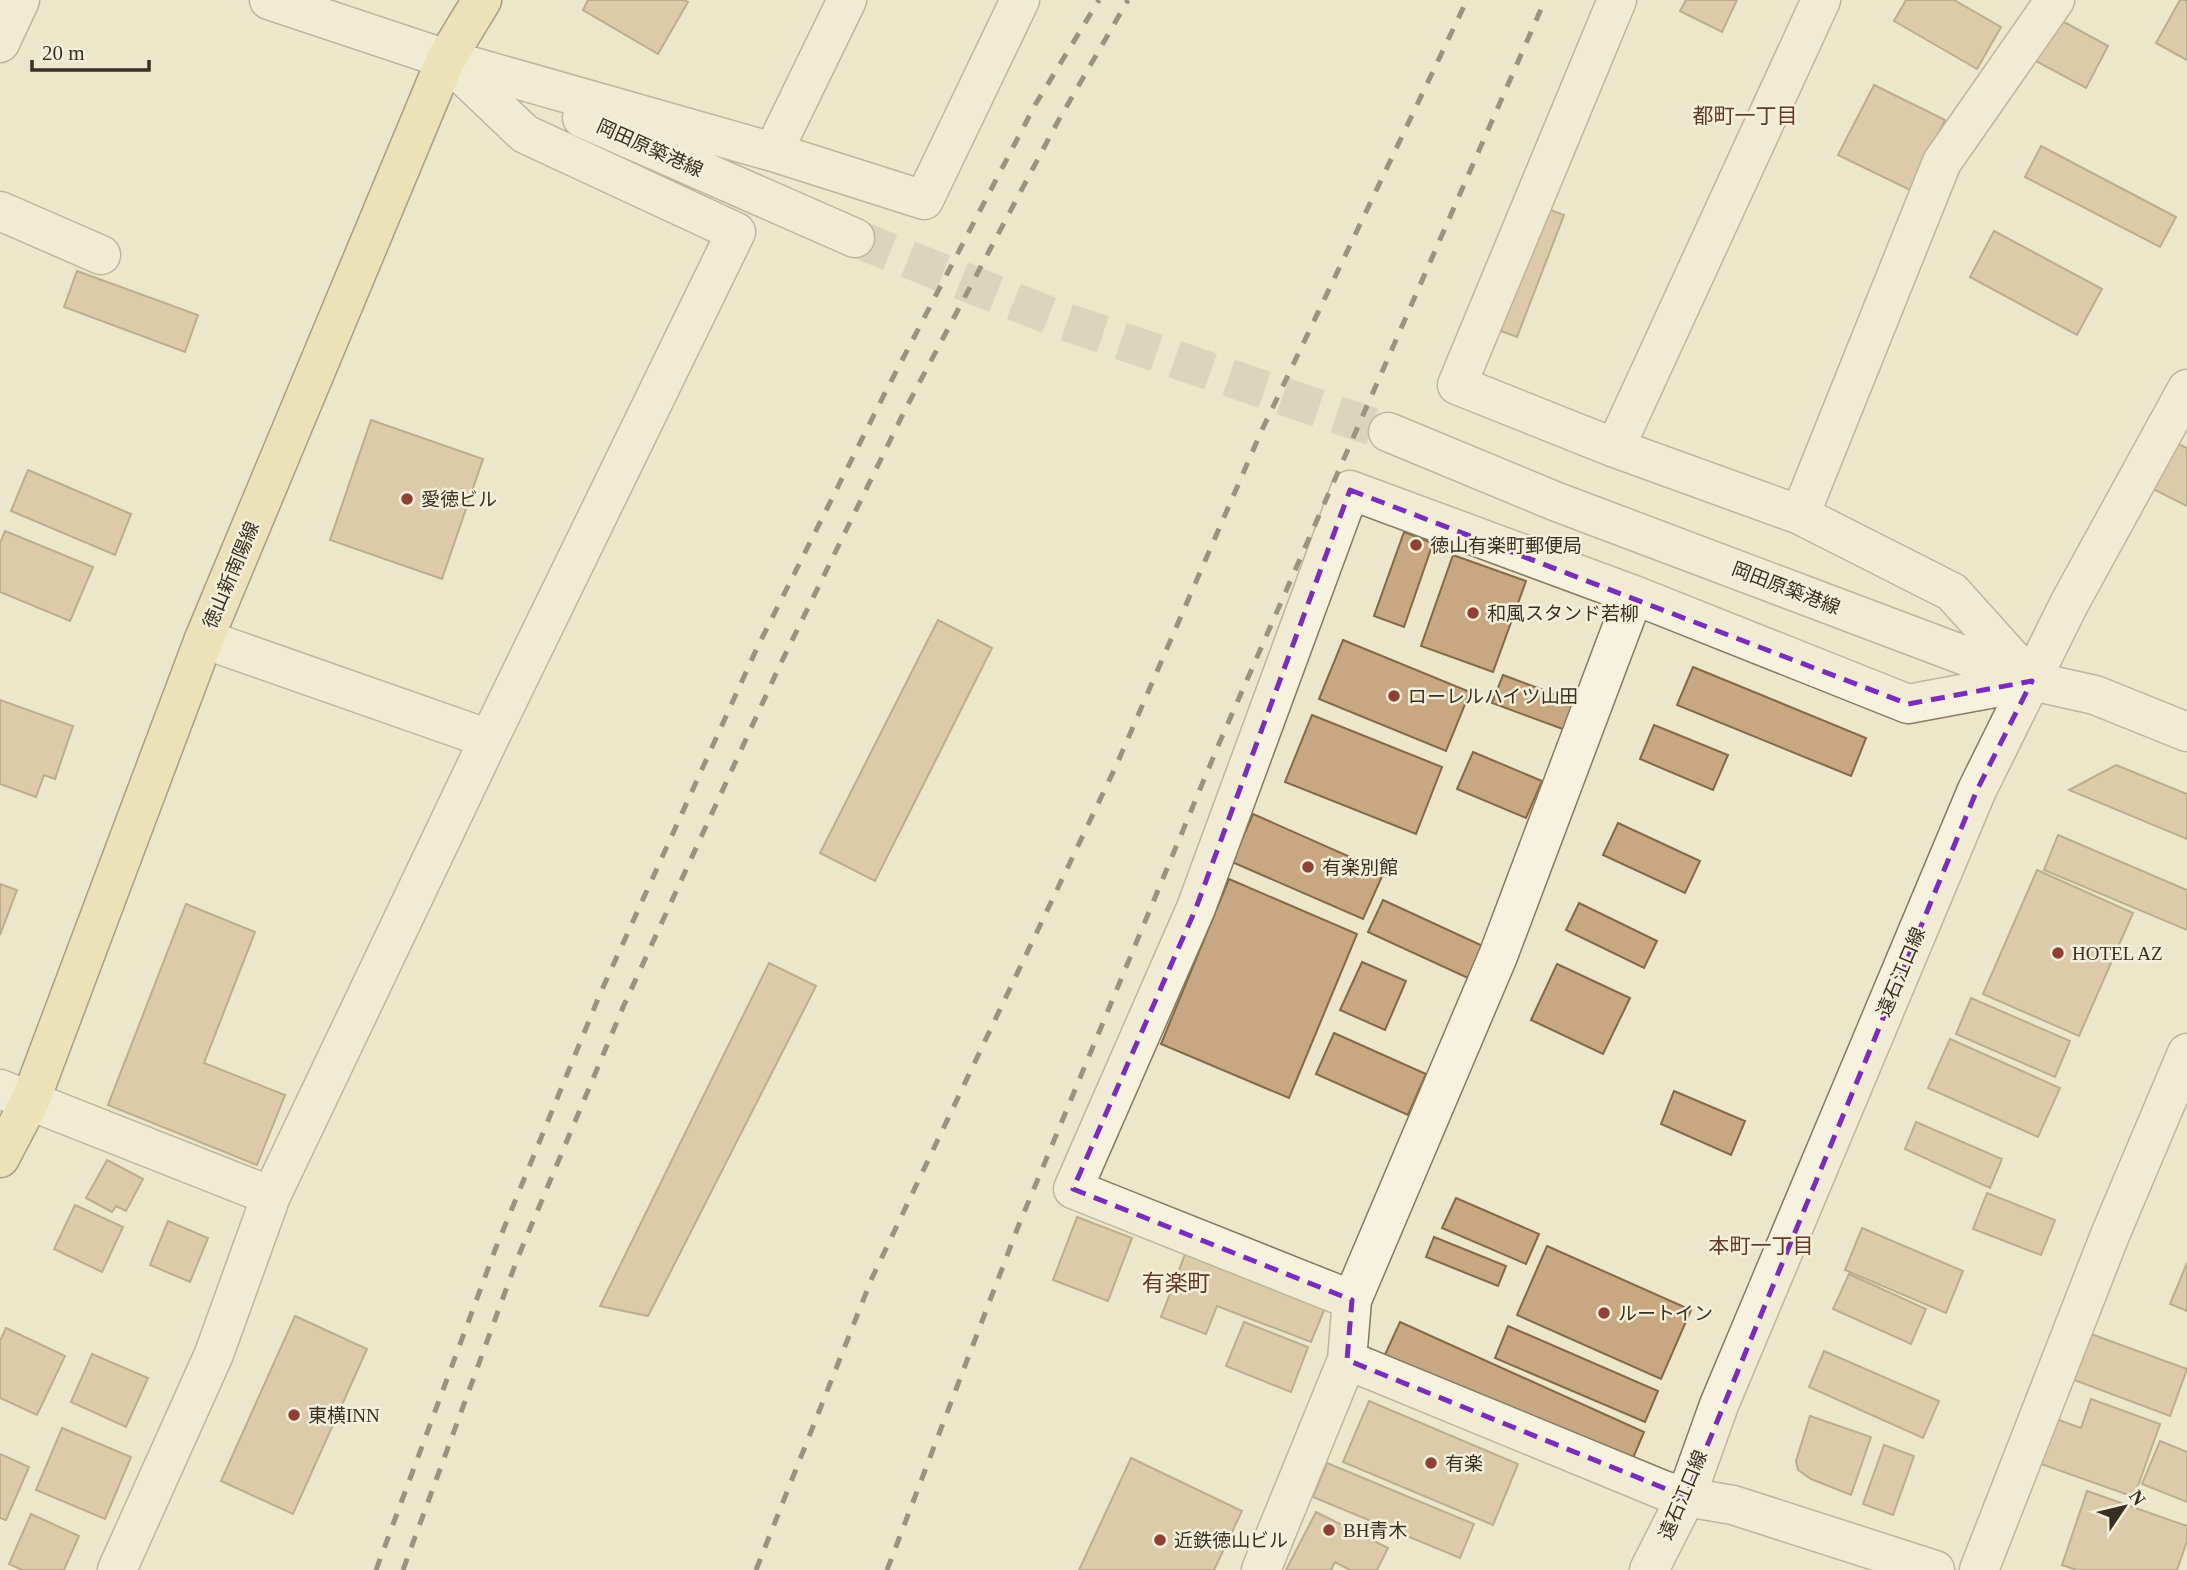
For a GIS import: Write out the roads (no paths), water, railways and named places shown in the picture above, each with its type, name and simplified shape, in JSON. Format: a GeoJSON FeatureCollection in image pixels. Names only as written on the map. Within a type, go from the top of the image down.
{"type":"FeatureCollection","features":[{"type":"Feature","properties":{"kind":"main road","name":"徳山新南陽線"},"geometry":{"type":"LineString","coordinates":[[0,1158],[15,1094],[204,639],[446,59],[482,0]]}},
{"type":"Feature","properties":{"kind":"street"},"geometry":{"type":"LineString","coordinates":[[0,43],[20,0]]}},
{"type":"Feature","properties":{"kind":"street"},"geometry":{"type":"LineString","coordinates":[[270,0],[446,59],[773,152],[924,200],[1020,0]]}},
{"type":"Feature","properties":{"kind":"street"},"geometry":{"type":"LineString","coordinates":[[773,152],[848,0]]}},
{"type":"Feature","properties":{"kind":"street"},"geometry":{"type":"LineString","coordinates":[[1617,0],[1457,385],[1615,448],[1800,515],[1952,592],[2032,681]]}},
{"type":"Feature","properties":{"kind":"street"},"geometry":{"type":"LineString","coordinates":[[1615,448],[1821,0]]}},
{"type":"Feature","properties":{"kind":"street"},"geometry":{"type":"LineString","coordinates":[[1800,515],[1942,162],[2055,0]]}},
{"type":"Feature","properties":{"kind":"street"},"geometry":{"type":"LineString","coordinates":[[117,1570],[214,1354],[271,1196],[489,739],[736,232],[525,134],[446,59]]}},
{"type":"Feature","properties":{"kind":"street","name":"岡田原築港線"},"geometry":{"type":"LineString","coordinates":[[446,59],[855,237]]}},
{"type":"Feature","properties":{"kind":"street"},"geometry":{"type":"LineString","coordinates":[[0,211],[102,255]]}},
{"type":"Feature","properties":{"kind":"street","name":"遠石江口線"},"geometry":{"type":"LineString","coordinates":[[1649,1570],[1686,1497],[1719,1405],[1977,790],[2069,604],[2187,389]]}},
{"type":"Feature","properties":{"kind":"street","name":"岡田原築港線"},"geometry":{"type":"LineString","coordinates":[[1388,432],[1557,502],[2032,681],[2095,695],[2187,733]]}},
{"type":"Feature","properties":{"kind":"street"},"geometry":{"type":"LineString","coordinates":[[1352,1300],[1073,1189],[1196,908],[1350,490],[1634,595],[1909,704],[2032,681]]}},
{"type":"Feature","properties":{"kind":"street"},"geometry":{"type":"LineString","coordinates":[[1261,1570],[1347,1360],[1352,1300],[1498,956],[1634,595]]}},
{"type":"Feature","properties":{"kind":"street"},"geometry":{"type":"LineString","coordinates":[[204,639],[489,739]]}},
{"type":"Feature","properties":{"kind":"street"},"geometry":{"type":"LineString","coordinates":[[1979,1570],[2110,1235],[2187,1053]]}},
{"type":"Feature","properties":{"kind":"street"},"geometry":{"type":"LineString","coordinates":[[15,1094],[271,1196]]}},
{"type":"Feature","properties":{"kind":"street"},"geometry":{"type":"LineString","coordinates":[[1347,1360],[1662,1490],[1733,1505],[1935,1570]]}},
{"type":"Feature","properties":{"kind":"tunnel"},"geometry":{"type":"LineString","coordinates":[[855,238],[1063,321],[1388,432]]}},
{"type":"Feature","properties":{"kind":"railway"},"geometry":{"type":"LineString","coordinates":[[376,1570],[495,1250],[600,994],[757,648],[886,391],[1035,105],[1099,0]]}},
{"type":"Feature","properties":{"kind":"railway"},"geometry":{"type":"LineString","coordinates":[[403,1570],[518,1257],[624,1005],[780,665],[906,408],[1057,123],[1128,0]]}},
{"type":"Feature","properties":{"kind":"railway"},"geometry":{"type":"LineString","coordinates":[[756,1570],[872,1278],[1116,766],[1261,432],[1467,0]]}},
{"type":"Feature","properties":{"kind":"railway"},"geometry":{"type":"LineString","coordinates":[[887,1570],[1018,1227],[1218,746],[1545,0]]}},
{"type":"Feature","properties":{"kind":"place","name":"愛徳ビル"},"geometry":{"type":"Point","coordinates":[407,499]}},
{"type":"Feature","properties":{"kind":"place","name":"徳山有楽町郵便局"},"geometry":{"type":"Point","coordinates":[1416,545]}},
{"type":"Feature","properties":{"kind":"place","name":"和風スタンド若柳"},"geometry":{"type":"Point","coordinates":[1473,613]}},
{"type":"Feature","properties":{"kind":"place","name":"ローレルハイツ山田"},"geometry":{"type":"Point","coordinates":[1394,696]}},
{"type":"Feature","properties":{"kind":"place","name":"有楽別館"},"geometry":{"type":"Point","coordinates":[1308,867]}},
{"type":"Feature","properties":{"kind":"place","name":"HOTEL AZ"},"geometry":{"type":"Point","coordinates":[2058,953]}},
{"type":"Feature","properties":{"kind":"place","name":"ルートイン"},"geometry":{"type":"Point","coordinates":[1604,1313]}},
{"type":"Feature","properties":{"kind":"place","name":"東横INN"},"geometry":{"type":"Point","coordinates":[294,1415]}},
{"type":"Feature","properties":{"kind":"place","name":"有楽"},"geometry":{"type":"Point","coordinates":[1431,1463]}},
{"type":"Feature","properties":{"kind":"place","name":"BH青木"},"geometry":{"type":"Point","coordinates":[1329,1530]}},
{"type":"Feature","properties":{"kind":"place","name":"近鉄徳山ビル"},"geometry":{"type":"Point","coordinates":[1160,1540]}},
{"type":"Feature","properties":{"kind":"district","name":"都町一丁目"},"geometry":{"type":"Point","coordinates":[1745,116]}},
{"type":"Feature","properties":{"kind":"district","name":"本町一丁目"},"geometry":{"type":"Point","coordinates":[1761,1246]}},
{"type":"Feature","properties":{"kind":"district","name":"有楽町"},"geometry":{"type":"Point","coordinates":[1176,1283]}}]}
